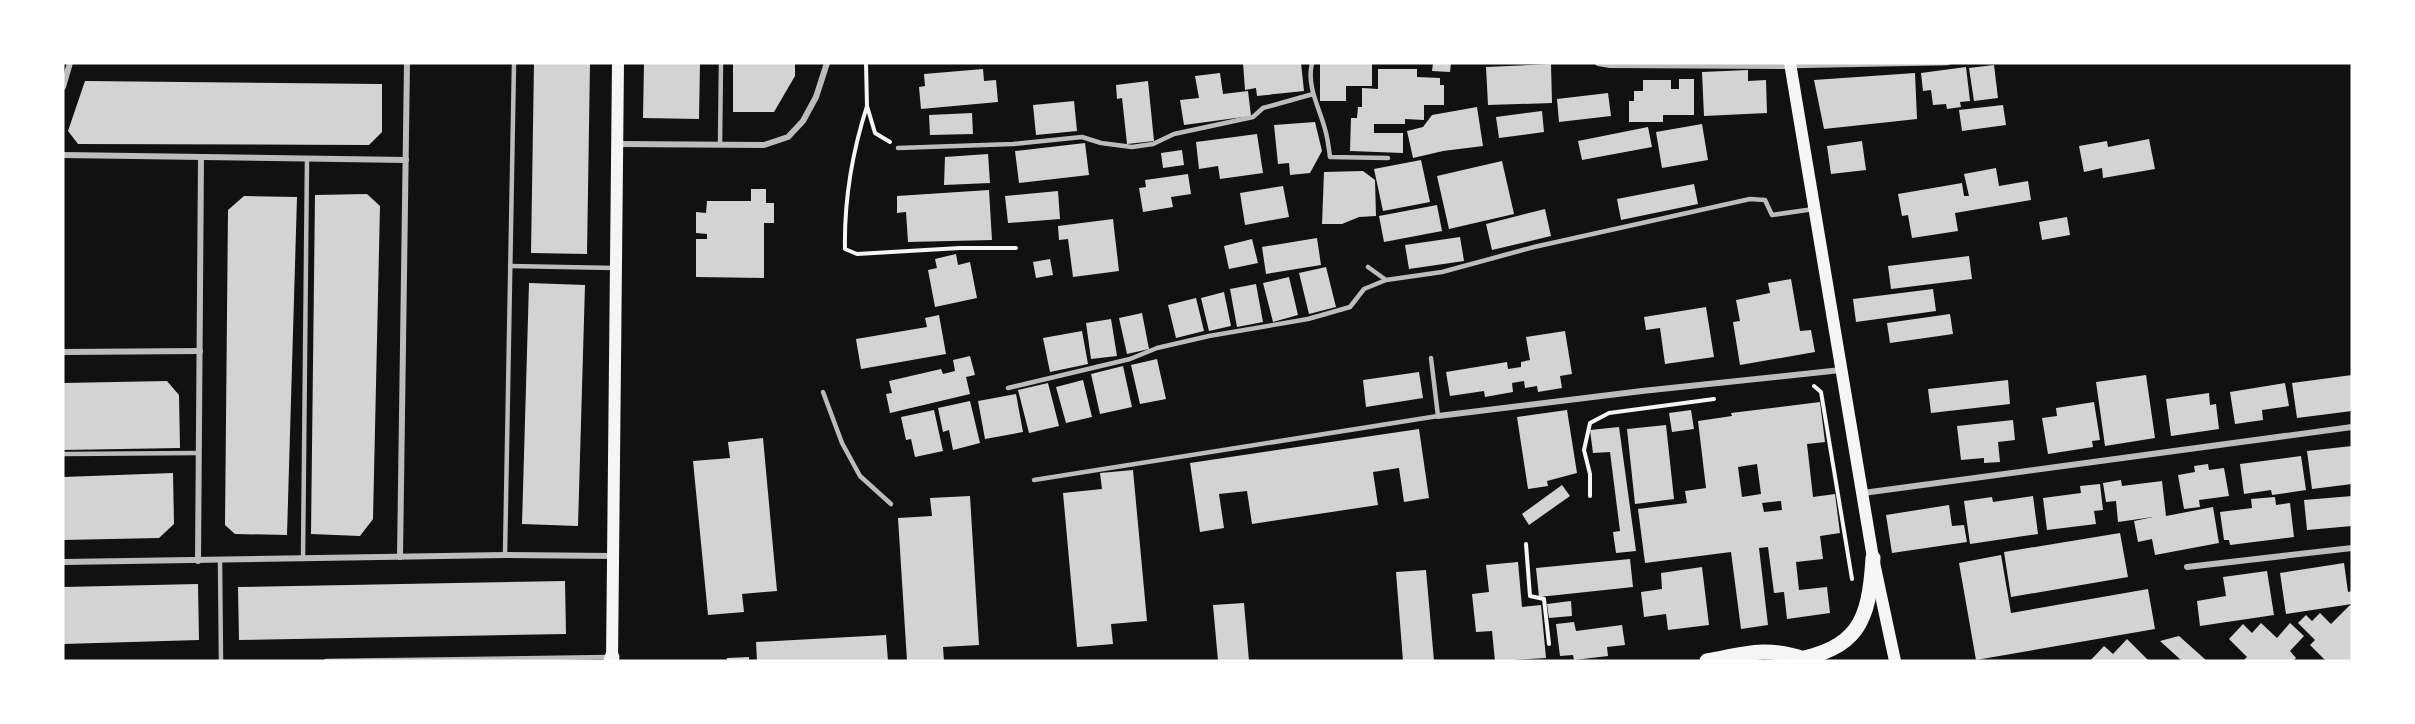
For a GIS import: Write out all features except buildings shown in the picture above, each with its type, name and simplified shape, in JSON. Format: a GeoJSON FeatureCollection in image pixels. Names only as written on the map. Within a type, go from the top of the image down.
{"type":"FeatureCollection","features":[{"type":"Feature","properties":{"kind":"main road"},"geometry":{"type":"LineString","coordinates":[[612,660],[618,63]]}},
{"type":"Feature","properties":{"kind":"main road"},"geometry":{"type":"LineString","coordinates":[[1790,64],[1873,558],[1895,661]]}},
{"type":"Feature","properties":{"kind":"main road"},"geometry":{"type":"LineString","coordinates":[[1707,661],[1778,651],[1802,660],[1837,647],[1851,637],[1866,609],[1872,584],[1873,558]]}},
{"type":"Feature","properties":{"kind":"street"},"geometry":{"type":"LineString","coordinates":[[63,87],[70,63]]}},
{"type":"Feature","properties":{"kind":"street"},"geometry":{"type":"LineString","coordinates":[[400,557],[407,63]]}},
{"type":"Feature","properties":{"kind":"street"},"geometry":{"type":"LineString","coordinates":[[617,144],[764,144],[788,137],[803,121],[816,97],[826,63]]}},
{"type":"Feature","properties":{"kind":"street"},"geometry":{"type":"LineString","coordinates":[[1598,63],[1610,65],[1790,64]]}},
{"type":"Feature","properties":{"kind":"street"},"geometry":{"type":"LineString","coordinates":[[63,155],[406,160]]}},
{"type":"Feature","properties":{"kind":"street"},"geometry":{"type":"LineString","coordinates":[[198,561],[201,157]]}},
{"type":"Feature","properties":{"kind":"street"},"geometry":{"type":"LineString","coordinates":[[63,352],[200,351]]}},
{"type":"Feature","properties":{"kind":"street"},"geometry":{"type":"LineString","coordinates":[[1438,416],[1841,370]]}},
{"type":"Feature","properties":{"kind":"street"},"geometry":{"type":"LineString","coordinates":[[1862,493],[2352,427]]}},
{"type":"Feature","properties":{"kind":"street"},"geometry":{"type":"LineString","coordinates":[[2187,567],[2352,548]]}},
{"type":"Feature","properties":{"kind":"street"},"geometry":{"type":"LineString","coordinates":[[63,562],[505,555],[613,556]]}},
{"type":"Feature","properties":{"kind":"lane"},"geometry":{"type":"LineString","coordinates":[[505,555],[514,63]]}},
{"type":"Feature","properties":{"kind":"lane"},"geometry":{"type":"LineString","coordinates":[[720,144],[721,63]]}},
{"type":"Feature","properties":{"kind":"lane"},"geometry":{"type":"LineString","coordinates":[[1312,63],[1310,71],[1313,94],[1326,133],[1330,157],[1388,158]]}},
{"type":"Feature","properties":{"kind":"lane"},"geometry":{"type":"LineString","coordinates":[[1790,64],[1948,63]]}},
{"type":"Feature","properties":{"kind":"lane"},"geometry":{"type":"LineString","coordinates":[[898,148],[1013,144],[1082,137],[1109,145],[1132,147],[1153,144],[1174,134],[1253,117],[1263,108],[1313,94]]}},
{"type":"Feature","properties":{"kind":"lane"},"geometry":{"type":"LineString","coordinates":[[303,559],[307,159]]}},
{"type":"Feature","properties":{"kind":"lane"},"geometry":{"type":"LineString","coordinates":[[1008,388],[1130,359],[1157,348],[1209,336],[1308,319],[1350,307],[1364,289],[1386,280],[1442,272],[1534,247],[1750,199],[1765,200],[1772,216],[1814,208]]}},
{"type":"Feature","properties":{"kind":"lane"},"geometry":{"type":"LineString","coordinates":[[510,266],[615,268]]}},
{"type":"Feature","properties":{"kind":"lane"},"geometry":{"type":"LineString","coordinates":[[1368,267],[1386,280]]}},
{"type":"Feature","properties":{"kind":"lane"},"geometry":{"type":"LineString","coordinates":[[1034,480],[1438,416],[1431,358]]}},
{"type":"Feature","properties":{"kind":"lane"},"geometry":{"type":"LineString","coordinates":[[823,392],[842,443],[860,476],[891,504]]}},
{"type":"Feature","properties":{"kind":"lane"},"geometry":{"type":"LineString","coordinates":[[63,454],[199,453]]}},
{"type":"Feature","properties":{"kind":"lane"},"geometry":{"type":"LineString","coordinates":[[220,560],[221,661]]}},
{"type":"Feature","properties":{"kind":"lane"},"geometry":{"type":"LineString","coordinates":[[326,661],[612,660]]}},
{"type":"Feature","properties":{"kind":"path"},"geometry":{"type":"LineString","coordinates":[[866,63],[867,106],[875,133],[898,148]]}},
{"type":"Feature","properties":{"kind":"path"},"geometry":{"type":"LineString","coordinates":[[867,106],[855,144],[844,213],[845,249],[857,254],[960,248],[1016,248]]}},
{"type":"Feature","properties":{"kind":"path"},"geometry":{"type":"LineString","coordinates":[[1803,387],[1814,386],[1821,392],[1853,582]]}},
{"type":"Feature","properties":{"kind":"path"},"geometry":{"type":"LineString","coordinates":[[1590,496],[1590,474],[1584,450],[1590,423],[1609,413],[1723,398]]}},
{"type":"Feature","properties":{"kind":"path"},"geometry":{"type":"LineString","coordinates":[[1526,544],[1530,597],[1544,599],[1550,644]]}}]}
